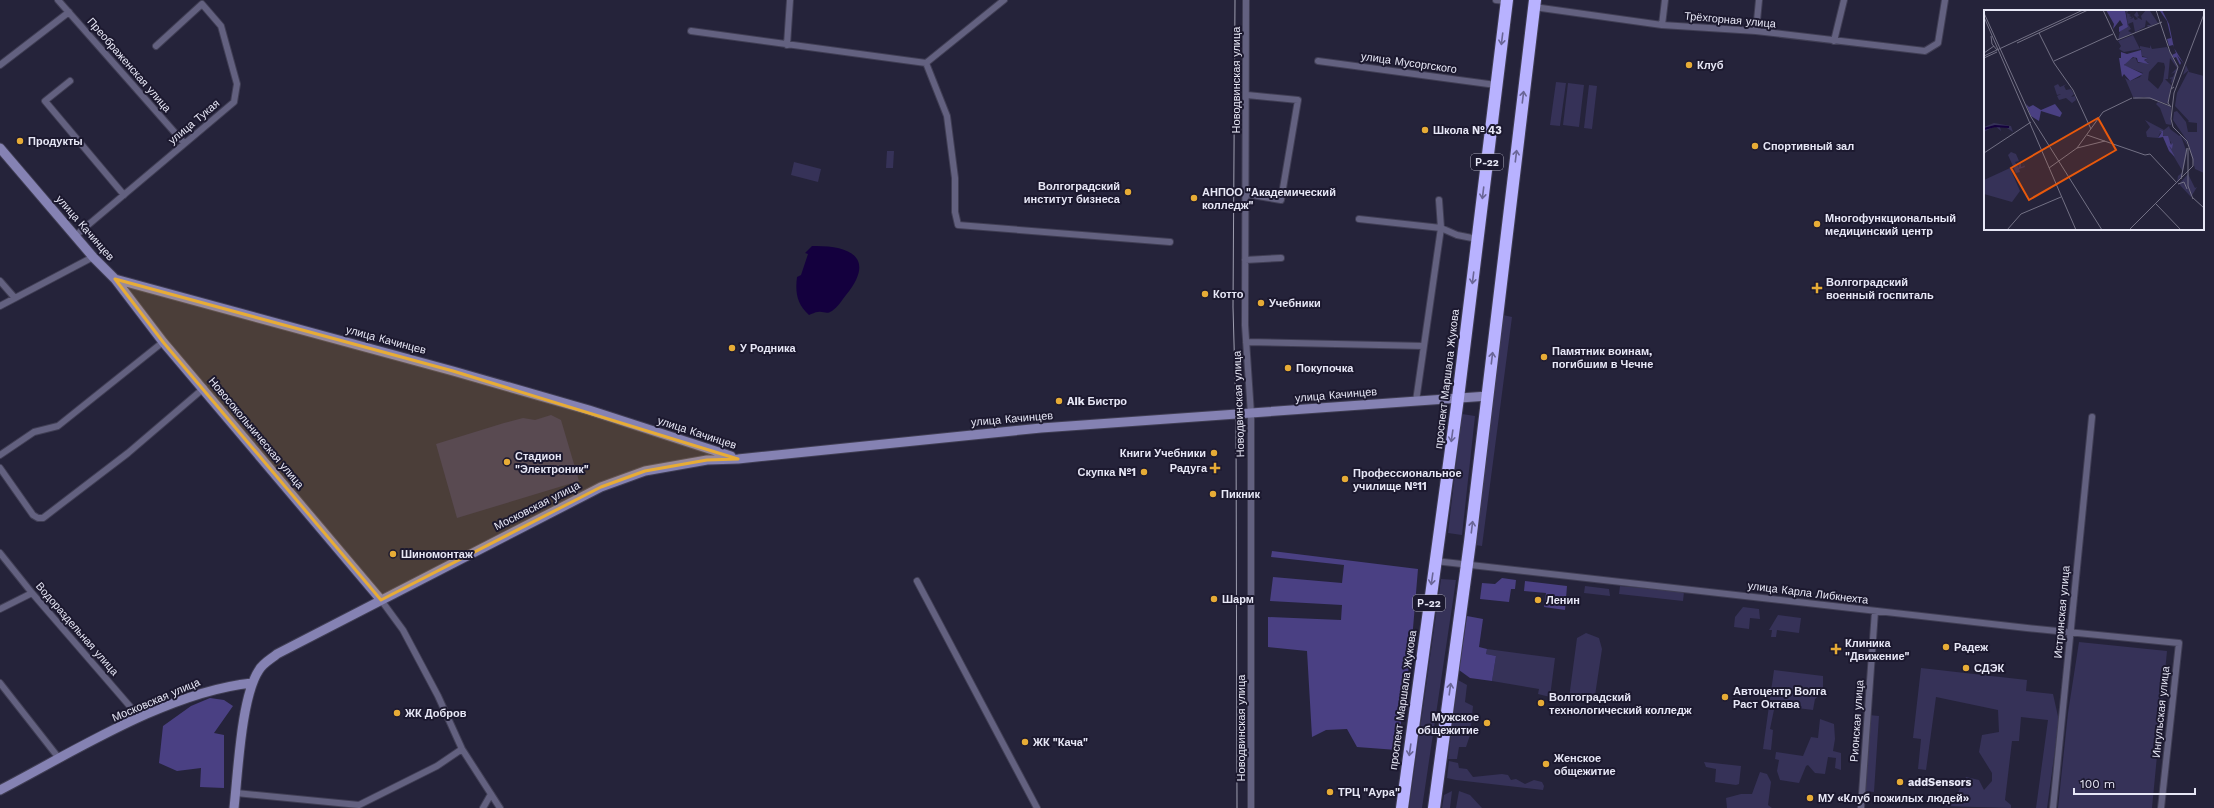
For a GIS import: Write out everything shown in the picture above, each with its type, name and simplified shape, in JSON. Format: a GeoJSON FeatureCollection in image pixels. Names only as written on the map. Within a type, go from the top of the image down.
{"type":"FeatureCollection","features":[{"type":"Feature","properties":{"kind":"highway","name":"проспект Маршала Жукова"},"geometry":{"type":"LineString","coordinates":[[1402,808],[1458,398],[1496,85],[1503,0]]}},
{"type":"Feature","properties":{"kind":"highway","name":"Р-22"},"geometry":{"type":"LineString","coordinates":[[1434,808],[1467,565],[1535,3]]}},
{"type":"Feature","properties":{"kind":"main road","name":"улица Качинцев"},"geometry":{"type":"LineString","coordinates":[[0,148],[93,257],[115,279],[468,375],[589,410],[738,458],[1041,428],[1488,396]]}},
{"type":"Feature","properties":{"kind":"main road","name":"Новосокольническая улица"},"geometry":{"type":"LineString","coordinates":[[115,279],[163,342],[204,388],[381,600]]}},
{"type":"Feature","properties":{"kind":"main road","name":"Московская улица"},"geometry":{"type":"LineString","coordinates":[[0,790],[58,757],[140,718],[200,693],[231,685],[252,683],[260,669],[277,654],[601,487],[650,470],[707,460],[738,458]]}},
{"type":"Feature","properties":{"kind":"main road"},"geometry":{"type":"LineString","coordinates":[[234,808],[247,702],[252,683]]}},
{"type":"Feature","properties":{"kind":"street","name":"Преображенская улица"},"geometry":{"type":"LineString","coordinates":[[58,0],[184,143]]}},
{"type":"Feature","properties":{"kind":"street"},"geometry":{"type":"LineString","coordinates":[[787,44],[790,0]]}},
{"type":"Feature","properties":{"kind":"street"},"geometry":{"type":"LineString","coordinates":[[691,31],[926,63],[1004,0]]}},
{"type":"Feature","properties":{"kind":"street","name":"Новодвинская улица"},"geometry":{"type":"LineString","coordinates":[[1246,0],[1246,342],[1251,414],[1251,808]]}},
{"type":"Feature","properties":{"kind":"street"},"geometry":{"type":"LineString","coordinates":[[1662,25],[1665,0]]}},
{"type":"Feature","properties":{"kind":"street"},"geometry":{"type":"LineString","coordinates":[[1756,31],[1759,0]]}},
{"type":"Feature","properties":{"kind":"street"},"geometry":{"type":"LineString","coordinates":[[1834,41],[1844,0]]}},
{"type":"Feature","properties":{"kind":"street","name":"Трёхгорная улица"},"geometry":{"type":"LineString","coordinates":[[1535,3],[1662,25],[1756,31],[1925,51],[1938,43],[1945,0]]}},
{"type":"Feature","properties":{"kind":"street","name":"улица Тукая"},"geometry":{"type":"LineString","coordinates":[[75,236],[234,102],[237,84],[221,26],[202,4],[156,46]]}},
{"type":"Feature","properties":{"kind":"street"},"geometry":{"type":"LineString","coordinates":[[0,65],[69,12]]}},
{"type":"Feature","properties":{"kind":"street","name":"улица Мусоргского"},"geometry":{"type":"LineString","coordinates":[[1318,61],[1496,85]]}},
{"type":"Feature","properties":{"kind":"street"},"geometry":{"type":"LineString","coordinates":[[926,63],[947,116],[956,178],[955,212],[958,226],[1170,242]]}},
{"type":"Feature","properties":{"kind":"street"},"geometry":{"type":"LineString","coordinates":[[70,81],[45,101],[124,195]]}},
{"type":"Feature","properties":{"kind":"street"},"geometry":{"type":"LineString","coordinates":[[1246,194],[1281,200],[1298,100],[1247,95]]}},
{"type":"Feature","properties":{"kind":"street"},"geometry":{"type":"LineString","coordinates":[[1416,401],[1441,228],[1439,200]]}},
{"type":"Feature","properties":{"kind":"street"},"geometry":{"type":"LineString","coordinates":[[1359,219],[1441,228],[1457,236],[1477,239]]}},
{"type":"Feature","properties":{"kind":"street"},"geometry":{"type":"LineString","coordinates":[[0,306],[14,297],[93,257]]}},
{"type":"Feature","properties":{"kind":"street"},"geometry":{"type":"LineString","coordinates":[[1246,260],[1281,258]]}},
{"type":"Feature","properties":{"kind":"street"},"geometry":{"type":"LineString","coordinates":[[0,281],[14,297]]}},
{"type":"Feature","properties":{"kind":"street"},"geometry":{"type":"LineString","coordinates":[[0,455],[34,432],[58,426],[163,342]]}},
{"type":"Feature","properties":{"kind":"street"},"geometry":{"type":"LineString","coordinates":[[1246,342],[1424,346]]}},
{"type":"Feature","properties":{"kind":"street"},"geometry":{"type":"LineString","coordinates":[[0,468],[33,515],[38,518],[43,518],[128,454],[204,388]]}},
{"type":"Feature","properties":{"kind":"street","name":"Истринская улица"},"geometry":{"type":"LineString","coordinates":[[2053,808],[2092,417]]}},
{"type":"Feature","properties":{"kind":"street","name":"Водораздельная улица"},"geometry":{"type":"LineString","coordinates":[[0,553],[32,593],[140,718]]}},
{"type":"Feature","properties":{"kind":"street","name":"улица Карла Либкнехта"},"geometry":{"type":"LineString","coordinates":[[1435,560],[1467,565],[1541,572],[2027,628],[2070,631],[2179,643]]}},
{"type":"Feature","properties":{"kind":"street"},"geometry":{"type":"LineString","coordinates":[[917,581],[1037,808]]}},
{"type":"Feature","properties":{"kind":"street"},"geometry":{"type":"LineString","coordinates":[[0,609],[32,593]]}},
{"type":"Feature","properties":{"kind":"street"},"geometry":{"type":"LineString","coordinates":[[381,600],[403,630],[438,696],[462,749],[500,808]]}},
{"type":"Feature","properties":{"kind":"street","name":"Рионская улица"},"geometry":{"type":"LineString","coordinates":[[1861,808],[1875,611]]}},
{"type":"Feature","properties":{"kind":"street","name":"Ингульская улица"},"geometry":{"type":"LineString","coordinates":[[2161,808],[2179,643]]}},
{"type":"Feature","properties":{"kind":"street"},"geometry":{"type":"LineString","coordinates":[[0,683],[58,757]]}},
{"type":"Feature","properties":{"kind":"street"},"geometry":{"type":"LineString","coordinates":[[236,793],[359,805],[437,766],[462,749]]}},
{"type":"Feature","properties":{"kind":"street"},"geometry":{"type":"LineString","coordinates":[[483,808],[491,794]]}},
{"type":"Feature","properties":{"kind":"highlighted area"},"geometry":{"type":"Polygon","coordinates":[[[115,279],[453,371],[738,459],[707,460],[645,471],[601,487],[381,600],[163,342],[115,279]]]}},
{"type":"Feature","properties":{"kind":"shaded area"},"geometry":{"type":"Polygon","coordinates":[[[1556,82],[1566,83],[1560,126],[1550,125],[1556,82]]]}},
{"type":"Feature","properties":{"kind":"shaded area"},"geometry":{"type":"Polygon","coordinates":[[[1568,83],[1584,85],[1579,127],[1563,125],[1568,83]]]}},
{"type":"Feature","properties":{"kind":"shaded area"},"geometry":{"type":"Polygon","coordinates":[[[1589,85],[1597,86],[1592,129],[1584,128],[1589,85]]]}},
{"type":"Feature","properties":{"kind":"shaded area"},"geometry":{"type":"Polygon","coordinates":[[[887,151],[894,151],[893,168],[886,168],[887,151]]]}},
{"type":"Feature","properties":{"kind":"shaded area"},"geometry":{"type":"Polygon","coordinates":[[[794,162],[821,169],[818,182],[791,175],[794,162]]]}},
{"type":"Feature","properties":{"kind":"shaded area"},"geometry":{"type":"Polygon","coordinates":[[[812,246],[825,246],[847,251],[854,256],[859,263],[859,271],[855,282],[834,309],[828,313],[817,312],[809,315],[799,302],[796,283],[797,277],[801,275],[808,254],[805,253],[812,246]]]}},
{"type":"Feature","properties":{"kind":"shaded area"},"geometry":{"type":"Polygon","coordinates":[[[1503,315],[1512,317],[1482,546],[1475,545],[1503,315]]]}},
{"type":"Feature","properties":{"kind":"shaded area"},"geometry":{"type":"Polygon","coordinates":[[[1462,414],[1475,416],[1462,535],[1448,533],[1462,414]]]}},
{"type":"Feature","properties":{"kind":"shaded area","name":"Стадион \"Электроник\""},"geometry":{"type":"Polygon","coordinates":[[[551,415],[561,420],[579,481],[457,518],[436,444],[523,418],[535,420],[551,415]]]}},
{"type":"Feature","properties":{"kind":"shaded area"},"geometry":{"type":"Polygon","coordinates":[[[1272,551],[1418,569],[1411,652],[1397,750],[1357,747],[1347,729],[1326,730],[1312,737],[1307,651],[1268,647],[1268,617],[1341,620],[1342,605],[1270,601],[1273,577],[1342,583],[1344,565],[1271,557],[1272,551]]]}},
{"type":"Feature","properties":{"kind":"shaded area"},"geometry":{"type":"Polygon","coordinates":[[[1502,578],[1516,580],[1515,589],[1511,589],[1509,602],[1480,599],[1482,583],[1495,584],[1502,578]]]}},
{"type":"Feature","properties":{"kind":"shaded area"},"geometry":{"type":"Polygon","coordinates":[[[1441,579],[1456,580],[1422,808],[1409,808],[1441,579]]]}},
{"type":"Feature","properties":{"kind":"shaded area"},"geometry":{"type":"Polygon","coordinates":[[[1525,581],[1567,586],[1565,610],[1544,607],[1546,593],[1524,591],[1525,581]]]}},
{"type":"Feature","properties":{"kind":"shaded area"},"geometry":{"type":"Polygon","coordinates":[[[1585,586],[1609,589],[1610,596],[1584,593],[1585,586]]]}},
{"type":"Feature","properties":{"kind":"shaded area"},"geometry":{"type":"Polygon","coordinates":[[[1620,586],[1684,592],[1683,601],[1619,594],[1620,586]]]}},
{"type":"Feature","properties":{"kind":"shaded area"},"geometry":{"type":"Polygon","coordinates":[[[1743,607],[1759,609],[1760,619],[1750,618],[1749,629],[1734,627],[1735,617],[1743,607]]]}},
{"type":"Feature","properties":{"kind":"shaded area"},"geometry":{"type":"Polygon","coordinates":[[[1778,615],[1801,618],[1799,633],[1777,630],[1776,637],[1771,637],[1772,630],[1769,630],[1778,615]]]}},
{"type":"Feature","properties":{"kind":"shaded area"},"geometry":{"type":"Polygon","coordinates":[[[1467,616],[1483,619],[1479,647],[1487,649],[1486,654],[1496,656],[1492,681],[1470,678],[1459,670],[1467,616]]]}},
{"type":"Feature","properties":{"kind":"shaded area"},"geometry":{"type":"Polygon","coordinates":[[[1586,633],[1599,638],[1602,649],[1594,702],[1569,698],[1577,638],[1586,633]]]}},
{"type":"Feature","properties":{"kind":"shaded area"},"geometry":{"type":"Polygon","coordinates":[[[2079,642],[2167,651],[2152,808],[2058,808],[2068,713],[2079,642]]]}},
{"type":"Feature","properties":{"kind":"shaded area"},"geometry":{"type":"Polygon","coordinates":[[[1487,649],[1555,658],[1550,697],[1538,694],[1539,689],[1492,681],[1496,656],[1486,654],[1487,649]]]}},
{"type":"Feature","properties":{"kind":"shaded area"},"geometry":{"type":"Polygon","coordinates":[[[1921,668],[2027,680],[2026,691],[2053,694],[2059,721],[2047,808],[2036,808],[2048,720],[2021,717],[2019,741],[2012,741],[2005,800],[2011,805],[2011,808],[1942,806],[1943,797],[1954,800],[1966,777],[1979,780],[1984,790],[1992,781],[1992,773],[1979,752],[1982,735],[1999,732],[1998,710],[1936,697],[1926,770],[1918,769],[1921,739],[1913,738],[1921,668]]]}},
{"type":"Feature","properties":{"kind":"shaded area"},"geometry":{"type":"Polygon","coordinates":[[[1774,670],[1823,676],[1823,692],[1815,699],[1813,710],[1775,705],[1770,729],[1773,730],[1771,750],[1763,749],[1774,670]]]}},
{"type":"Feature","properties":{"kind":"shaded area"},"geometry":{"type":"Polygon","coordinates":[[[1458,680],[1467,685],[1465,702],[1473,706],[1470,735],[1466,747],[1459,747],[1457,759],[1448,759],[1458,680]]]}},
{"type":"Feature","properties":{"kind":"shaded area"},"geometry":{"type":"Polygon","coordinates":[[[210,698],[224,700],[233,706],[214,733],[224,735],[224,788],[200,787],[201,768],[177,771],[159,763],[163,726],[191,706],[210,698]]]}},
{"type":"Feature","properties":{"kind":"shaded area"},"geometry":{"type":"Polygon","coordinates":[[[1869,715],[1879,716],[1874,792],[1865,791],[1869,715]]]}},
{"type":"Feature","properties":{"kind":"shaded area"},"geometry":{"type":"Polygon","coordinates":[[[1820,719],[1834,724],[1835,739],[1833,751],[1841,753],[1841,770],[1835,768],[1836,758],[1828,757],[1825,774],[1815,773],[1808,765],[1806,766],[1799,783],[1780,780],[1777,771],[1779,760],[1775,759],[1776,752],[1803,756],[1811,737],[1818,738],[1820,719]]]}},
{"type":"Feature","properties":{"kind":"shaded area"},"geometry":{"type":"Polygon","coordinates":[[[1449,761],[1458,763],[1459,768],[1467,769],[1473,777],[1502,774],[1508,775],[1511,780],[1516,779],[1525,784],[1534,780],[1542,782],[1544,786],[1543,790],[1447,778],[1449,761]]]}},
{"type":"Feature","properties":{"kind":"shaded area"},"geometry":{"type":"Polygon","coordinates":[[[1704,762],[1741,766],[1739,784],[1736,785],[1715,782],[1716,769],[1706,767],[1704,762]]]}},
{"type":"Feature","properties":{"kind":"shaded area"},"geometry":{"type":"Polygon","coordinates":[[[1760,772],[1767,774],[1771,782],[1768,805],[1772,808],[1727,808],[1726,798],[1741,794],[1752,794],[1760,772]]]}},
{"type":"Feature","properties":{"kind":"shaded area"},"geometry":{"type":"Polygon","coordinates":[[[1452,791],[1450,808],[1442,808],[1444,795],[1452,791]]]}},
{"type":"Feature","properties":{"kind":"shaded area"},"geometry":{"type":"Polygon","coordinates":[[[1459,791],[1470,795],[1482,808],[1456,808],[1459,791]]]}},
{"type":"Feature","properties":{"kind":"tram line"},"geometry":{"type":"LineString","coordinates":[[1235,0],[1233,307],[1236,415],[1237,808]]}},
{"type":"Feature","properties":{"kind":"place","name":"Клуб"},"geometry":{"type":"Point","coordinates":[1689,65]}},
{"type":"Feature","properties":{"kind":"place","name":"Школа № 43"},"geometry":{"type":"Point","coordinates":[1425,130]}},
{"type":"Feature","properties":{"kind":"place","name":"Продукты"},"geometry":{"type":"Point","coordinates":[20,141]}},
{"type":"Feature","properties":{"kind":"place","name":"Спортивный зал"},"geometry":{"type":"Point","coordinates":[1755,146]}},
{"type":"Feature","properties":{"kind":"place","name":"Волгоградский институт бизнеса"},"geometry":{"type":"Point","coordinates":[1128,192]}},
{"type":"Feature","properties":{"kind":"place","name":"АНПОО \"Академический колледж\""},"geometry":{"type":"Point","coordinates":[1194,198]}},
{"type":"Feature","properties":{"kind":"place","name":"Многофункциональный медицинский центр"},"geometry":{"type":"Point","coordinates":[1817,224]}},
{"type":"Feature","properties":{"kind":"place","name":"Волгоградский военный госпиталь"},"geometry":{"type":"Point","coordinates":[1817,288]}},
{"type":"Feature","properties":{"kind":"place","name":"Котто"},"geometry":{"type":"Point","coordinates":[1205,294]}},
{"type":"Feature","properties":{"kind":"place","name":"Учебники"},"geometry":{"type":"Point","coordinates":[1261,303]}},
{"type":"Feature","properties":{"kind":"place","name":"У Родника"},"geometry":{"type":"Point","coordinates":[732,348]}},
{"type":"Feature","properties":{"kind":"place","name":"Памятник воинам, погибшим в Чечне"},"geometry":{"type":"Point","coordinates":[1544,357]}},
{"type":"Feature","properties":{"kind":"place","name":"Покупочка"},"geometry":{"type":"Point","coordinates":[1288,368]}},
{"type":"Feature","properties":{"kind":"place","name":"Aik Бистро"},"geometry":{"type":"Point","coordinates":[1059,401]}},
{"type":"Feature","properties":{"kind":"place","name":"Книги Учебники"},"geometry":{"type":"Point","coordinates":[1214,453]}},
{"type":"Feature","properties":{"kind":"place","name":"Стадион \"Электроник\""},"geometry":{"type":"Point","coordinates":[507,462]}},
{"type":"Feature","properties":{"kind":"place","name":"Радуга"},"geometry":{"type":"Point","coordinates":[1215,468]}},
{"type":"Feature","properties":{"kind":"place","name":"Скупка №1"},"geometry":{"type":"Point","coordinates":[1144,472]}},
{"type":"Feature","properties":{"kind":"place","name":"Профессиональное училище №11"},"geometry":{"type":"Point","coordinates":[1345,479]}},
{"type":"Feature","properties":{"kind":"place","name":"Пикник"},"geometry":{"type":"Point","coordinates":[1213,494]}},
{"type":"Feature","properties":{"kind":"place","name":"Шиномонтаж"},"geometry":{"type":"Point","coordinates":[393,554]}},
{"type":"Feature","properties":{"kind":"place","name":"Шарм"},"geometry":{"type":"Point","coordinates":[1214,599]}},
{"type":"Feature","properties":{"kind":"place","name":"Ленин"},"geometry":{"type":"Point","coordinates":[1538,600]}},
{"type":"Feature","properties":{"kind":"place","name":"Радеж"},"geometry":{"type":"Point","coordinates":[1946,647]}},
{"type":"Feature","properties":{"kind":"place","name":"Клиника \"Движение\""},"geometry":{"type":"Point","coordinates":[1836,649]}},
{"type":"Feature","properties":{"kind":"place","name":"СДЭК"},"geometry":{"type":"Point","coordinates":[1966,668]}},
{"type":"Feature","properties":{"kind":"place","name":"Автоцентр Волга Раст Октава"},"geometry":{"type":"Point","coordinates":[1725,697]}},
{"type":"Feature","properties":{"kind":"place","name":"Волгоградский технологический колледж"},"geometry":{"type":"Point","coordinates":[1541,703]}},
{"type":"Feature","properties":{"kind":"place","name":"ЖК Добров"},"geometry":{"type":"Point","coordinates":[397,713]}},
{"type":"Feature","properties":{"kind":"place","name":"Мужское общежитие"},"geometry":{"type":"Point","coordinates":[1487,723]}},
{"type":"Feature","properties":{"kind":"place","name":"ЖК \"Кача\""},"geometry":{"type":"Point","coordinates":[1025,742]}},
{"type":"Feature","properties":{"kind":"place","name":"Женское общежитие"},"geometry":{"type":"Point","coordinates":[1546,764]}},
{"type":"Feature","properties":{"kind":"place","name":"addSensors"},"geometry":{"type":"Point","coordinates":[1900,782]}},
{"type":"Feature","properties":{"kind":"place","name":"ТРЦ \"Аура\""},"geometry":{"type":"Point","coordinates":[1330,792]}},
{"type":"Feature","properties":{"kind":"place","name":"МУ «Клуб пожилых людей»"},"geometry":{"type":"Point","coordinates":[1810,798]}}]}
